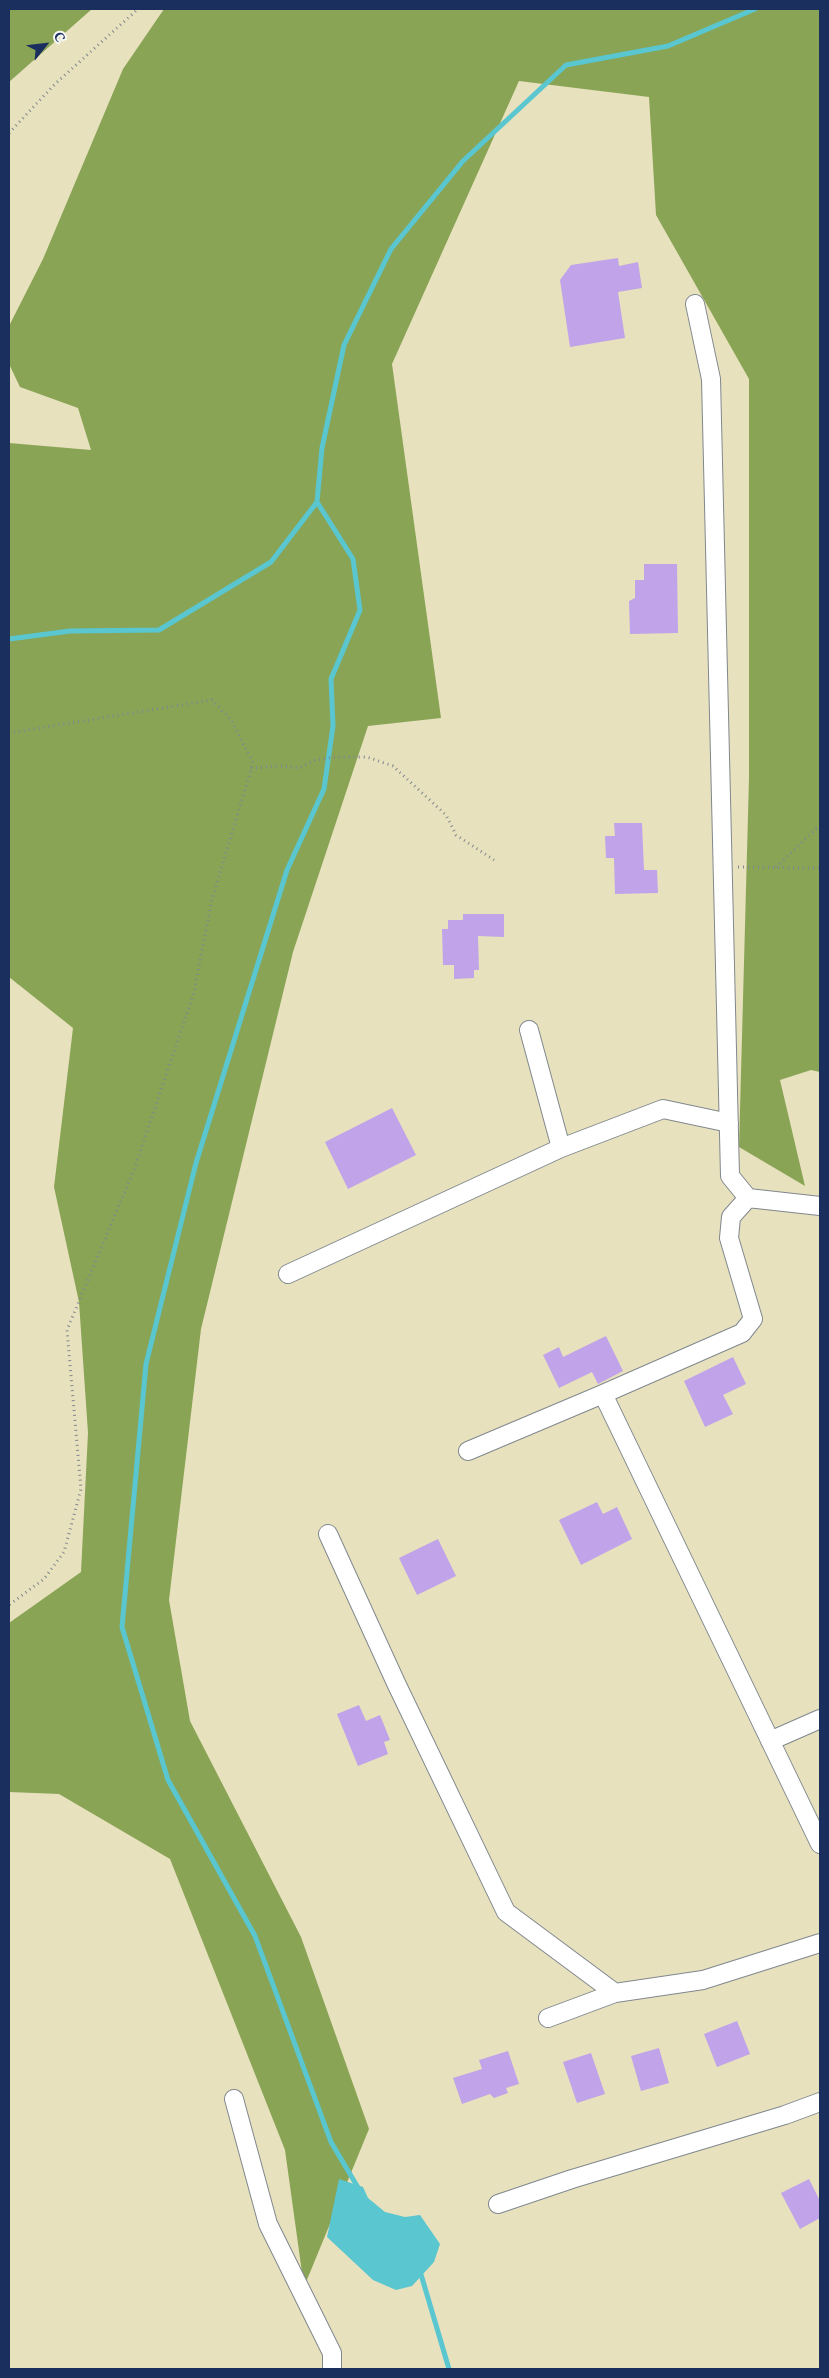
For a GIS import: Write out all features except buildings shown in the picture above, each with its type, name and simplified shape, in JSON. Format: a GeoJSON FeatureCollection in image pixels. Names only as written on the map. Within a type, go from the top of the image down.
{"type":"FeatureCollection","features":[{"type":"Feature","properties":{"kind":"street"},"geometry":{"type":"LineString","coordinates":[[696,304],[710,379],[730,1176],[748,1198],[820,1206]]}},
{"type":"Feature","properties":{"kind":"street"},"geometry":{"type":"LineString","coordinates":[[529,1030],[561,1148]]}},
{"type":"Feature","properties":{"kind":"street"},"geometry":{"type":"LineString","coordinates":[[288,1274],[561,1148],[663,1110],[729,1123]]}},
{"type":"Feature","properties":{"kind":"street"},"geometry":{"type":"LineString","coordinates":[[468,1451],[742,1333],[753,1318],[729,1238],[731,1217],[748,1198]]}},
{"type":"Feature","properties":{"kind":"street"},"geometry":{"type":"LineString","coordinates":[[602,1394],[820,1844]]}},
{"type":"Feature","properties":{"kind":"street"},"geometry":{"type":"LineString","coordinates":[[328,1534],[396,1683],[506,1912],[615,1993]]}},
{"type":"Feature","properties":{"kind":"street"},"geometry":{"type":"LineString","coordinates":[[770,1741],[820,1719]]}},
{"type":"Feature","properties":{"kind":"street"},"geometry":{"type":"LineString","coordinates":[[548,2018],[615,1993],[703,1980],[820,1943]]}},
{"type":"Feature","properties":{"kind":"street"},"geometry":{"type":"LineString","coordinates":[[234,2098],[268,2224],[332,2352],[332,2369]]}},
{"type":"Feature","properties":{"kind":"street"},"geometry":{"type":"LineString","coordinates":[[498,2204],[572,2179],[785,2115],[820,2102]]}},
{"type":"Feature","properties":{"kind":"path"},"geometry":{"type":"LineString","coordinates":[[9,133],[55,84],[138,9]]}},
{"type":"Feature","properties":{"kind":"path"},"geometry":{"type":"LineString","coordinates":[[9,732],[212,700],[232,721],[253,762],[212,899],[194,992],[135,1167],[67,1330],[81,1489],[64,1552],[44,1579],[9,1605]]}},
{"type":"Feature","properties":{"kind":"path"},"geometry":{"type":"LineString","coordinates":[[251,768],[281,766],[298,768],[336,757],[367,757],[393,766],[446,815],[456,835],[494,860]]}},
{"type":"Feature","properties":{"kind":"path"},"geometry":{"type":"LineString","coordinates":[[776,867],[816,829],[820,828]]}},
{"type":"Feature","properties":{"kind":"path"},"geometry":{"type":"LineString","coordinates":[[739,866],[820,868]]}},
{"type":"Feature","properties":{"kind":"green space"},"geometry":{"type":"Polygon","coordinates":[[[9,9],[92,9],[9,82],[9,9]]]}},
{"type":"Feature","properties":{"kind":"green space"},"geometry":{"type":"Polygon","coordinates":[[[164,9],[820,9],[820,1072],[811,1070],[780,1080],[805,1186],[739,1147],[749,778],[749,379],[656,215],[649,97],[519,81],[392,364],[441,718],[368,726],[293,952],[201,1329],[169,1600],[190,1721],[301,1937],[369,2129],[304,2287],[285,2150],[170,1859],[59,1794],[9,1792],[9,1623],[81,1572],[88,1433],[79,1302],[54,1187],[73,1028],[9,977],[9,443],[91,450],[78,408],[20,387],[9,364],[9,326],[43,259],[123,69],[164,9]]]}},
{"type":"Feature","properties":{"kind":"water"},"geometry":{"type":"Polygon","coordinates":[[[339,2179],[363,2187],[368,2198],[385,2212],[405,2217],[420,2215],[440,2244],[434,2262],[412,2286],[396,2290],[373,2280],[327,2237],[339,2179]]]}},
{"type":"Feature","properties":{"kind":"waterway"},"geometry":{"type":"LineString","coordinates":[[9,639],[70,631],[159,630],[271,562],[317,502],[322,448],[344,345],[391,249],[463,161],[566,65],[668,46],[755,9]]}},
{"type":"Feature","properties":{"kind":"waterway"},"geometry":{"type":"LineString","coordinates":[[317,502],[353,559],[360,610],[331,679],[333,726],[324,789],[287,870],[196,1163],[146,1364],[122,1627],[168,1780],[255,1936],[331,2142],[360,2191]]}},
{"type":"Feature","properties":{"kind":"waterway"},"geometry":{"type":"LineString","coordinates":[[420,2271],[449,2369]]}}]}
